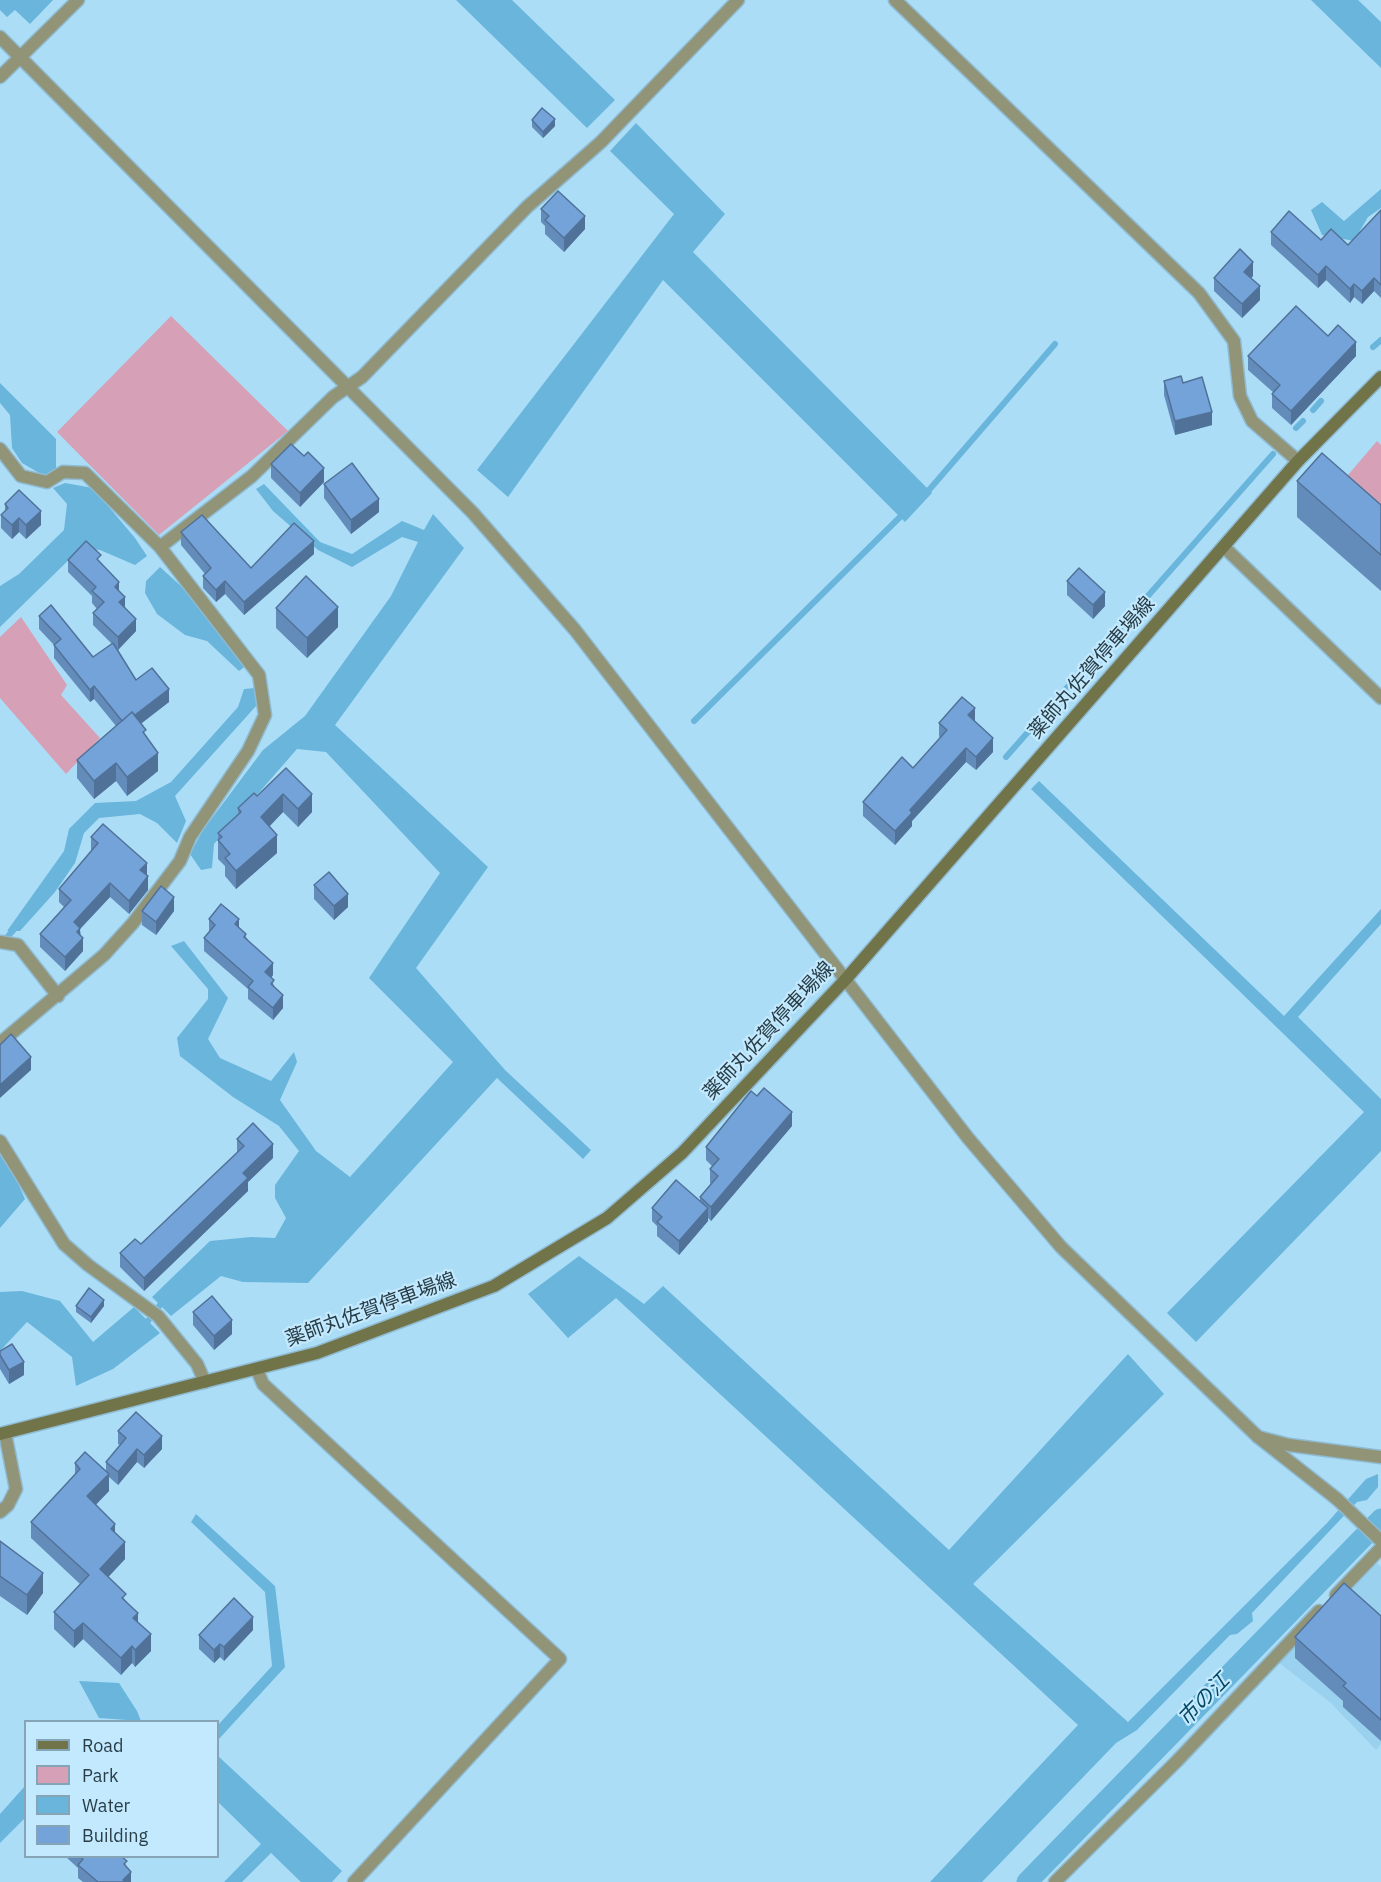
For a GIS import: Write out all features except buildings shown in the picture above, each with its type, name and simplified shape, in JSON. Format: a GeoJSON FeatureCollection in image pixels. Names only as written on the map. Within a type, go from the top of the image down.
{"type":"FeatureCollection","features":[{"type":"Feature","properties":{"kind":"main road","name":"薬師丸佐賀停車場線"},"geometry":{"type":"LineString","coordinates":[[3,1434],[317,1353],[494,1286],[607,1218],[682,1153],[845,980],[1298,461],[1381,377]]}},
{"type":"Feature","properties":{"kind":"street"},"geometry":{"type":"LineString","coordinates":[[0,77],[78,0]]}},
{"type":"Feature","properties":{"kind":"street"},"geometry":{"type":"LineString","coordinates":[[160,547],[252,476],[333,397],[362,377],[527,207],[601,142],[738,0]]}},
{"type":"Feature","properties":{"kind":"street"},"geometry":{"type":"LineString","coordinates":[[895,0],[1199,293],[1233,341],[1240,396],[1252,421],[1298,461]]}},
{"type":"Feature","properties":{"kind":"street"},"geometry":{"type":"LineString","coordinates":[[0,37],[472,513],[575,630],[968,1138],[1061,1247],[1257,1436],[1337,1499],[1381,1541]]}},
{"type":"Feature","properties":{"kind":"street"},"geometry":{"type":"LineString","coordinates":[[0,449],[21,476],[47,482],[63,472],[85,473],[160,547],[259,675],[265,715],[248,751],[190,837],[180,861],[133,923],[104,955],[0,1043]]}},
{"type":"Feature","properties":{"kind":"street"},"geometry":{"type":"LineString","coordinates":[[1224,547],[1381,698]]}},
{"type":"Feature","properties":{"kind":"street"},"geometry":{"type":"LineString","coordinates":[[0,942],[18,945],[58,996]]}},
{"type":"Feature","properties":{"kind":"street"},"geometry":{"type":"LineString","coordinates":[[0,1141],[64,1244],[88,1265],[154,1312],[197,1364],[205,1382]]}},
{"type":"Feature","properties":{"kind":"street"},"geometry":{"type":"LineString","coordinates":[[257,1370],[263,1384],[560,1659],[354,1882]]}},
{"type":"Feature","properties":{"kind":"street"},"geometry":{"type":"LineString","coordinates":[[0,1512],[8,1505],[16,1489],[3,1434]]}},
{"type":"Feature","properties":{"kind":"street"},"geometry":{"type":"LineString","coordinates":[[1257,1436],[1289,1445],[1381,1457]]}},
{"type":"Feature","properties":{"kind":"street"},"geometry":{"type":"LineString","coordinates":[[1055,1882],[1177,1761],[1381,1548]]}},
{"type":"Feature","properties":{"kind":"shaded area"},"geometry":{"type":"Polygon","coordinates":[[[1377,1563],[1381,1567],[1381,1744],[1376,1750],[1331,1703],[1278,1662],[1377,1563]]]}},
{"type":"Feature","properties":{"kind":"green space"},"geometry":{"type":"Polygon","coordinates":[[[171,316],[288,431],[159,535],[57,432],[171,316]]]}},
{"type":"Feature","properties":{"kind":"green space"},"geometry":{"type":"Polygon","coordinates":[[[1377,441],[1381,445],[1381,516],[1342,482],[1377,441]]]}},
{"type":"Feature","properties":{"kind":"green space"},"geometry":{"type":"Polygon","coordinates":[[[21,617],[67,685],[61,695],[100,738],[66,774],[0,698],[0,637],[21,617]]]}},
{"type":"Feature","properties":{"kind":"water"},"geometry":{"type":"Polygon","coordinates":[[[0,0],[53,0],[30,24],[15,10],[7,17],[0,10],[0,0]]]}},
{"type":"Feature","properties":{"kind":"water"},"geometry":{"type":"Polygon","coordinates":[[[456,0],[512,0],[615,100],[587,128],[456,0]]]}},
{"type":"Feature","properties":{"kind":"water"},"geometry":{"type":"Polygon","coordinates":[[[1311,0],[1358,0],[1381,22],[1381,68],[1311,0]]]}},
{"type":"Feature","properties":{"kind":"water"},"geometry":{"type":"Polygon","coordinates":[[[636,123],[725,214],[693,252],[932,493],[905,522],[663,280],[508,497],[477,470],[674,214],[610,151],[636,123]]]}},
{"type":"Feature","properties":{"kind":"water"},"geometry":{"type":"Polygon","coordinates":[[[1381,189],[1381,208],[1368,217],[1354,241],[1322,235],[1311,210],[1322,202],[1344,221],[1381,189]]]}},
{"type":"Feature","properties":{"kind":"water"},"geometry":{"type":"Polygon","coordinates":[[[0,383],[56,439],[56,472],[46,477],[22,463],[12,448],[10,415],[0,403],[0,383]]]}},
{"type":"Feature","properties":{"kind":"water"},"geometry":{"type":"Polygon","coordinates":[[[65,483],[93,488],[147,556],[135,565],[100,550],[81,548],[0,627],[0,586],[19,574],[64,530],[67,504],[53,488],[65,483]]]}},
{"type":"Feature","properties":{"kind":"water"},"geometry":{"type":"Polygon","coordinates":[[[264,484],[320,542],[352,554],[402,521],[424,530],[433,514],[464,548],[335,725],[488,867],[416,968],[505,1070],[591,1150],[583,1159],[497,1078],[308,1283],[243,1282],[221,1276],[171,1316],[152,1297],[210,1241],[251,1237],[275,1238],[286,1218],[275,1198],[275,1185],[299,1151],[279,1126],[233,1097],[180,1056],[177,1038],[208,999],[208,989],[171,946],[184,941],[228,998],[208,1039],[220,1058],[271,1081],[294,1052],[297,1062],[280,1100],[316,1151],[350,1177],[453,1062],[369,978],[440,873],[326,752],[297,749],[214,844],[212,868],[201,870],[190,854],[203,830],[263,750],[305,716],[391,596],[418,542],[402,537],[352,567],[318,550],[273,511],[256,489],[264,484]]]}},
{"type":"Feature","properties":{"kind":"water"},"geometry":{"type":"Polygon","coordinates":[[[160,567],[203,606],[247,664],[243,668],[239,671],[207,641],[185,635],[157,614],[145,593],[146,581],[160,567]]]}},
{"type":"Feature","properties":{"kind":"water"},"geometry":{"type":"Polygon","coordinates":[[[255,688],[256,706],[175,796],[186,821],[177,843],[157,823],[140,814],[99,818],[84,833],[75,863],[55,892],[20,931],[7,931],[64,851],[69,829],[95,803],[136,801],[171,782],[238,707],[244,689],[255,688]]]}},
{"type":"Feature","properties":{"kind":"water"},"geometry":{"type":"Polygon","coordinates":[[[1039,781],[1284,1016],[1381,909],[1381,924],[1298,1017],[1381,1099],[1381,1151],[1196,1342],[1167,1313],[1364,1112],[1031,789],[1039,781]]]}},
{"type":"Feature","properties":{"kind":"water"},"geometry":{"type":"Polygon","coordinates":[[[0,1155],[12,1170],[25,1199],[0,1228],[0,1155]]]}},
{"type":"Feature","properties":{"kind":"water"},"geometry":{"type":"Polygon","coordinates":[[[579,1256],[644,1304],[663,1286],[949,1550],[1128,1354],[1164,1394],[973,1584],[1128,1722],[1327,1523],[1366,1479],[1378,1474],[1378,1487],[1367,1500],[1357,1502],[1252,1613],[1253,1621],[1237,1634],[1230,1635],[1137,1730],[1116,1743],[982,1882],[930,1882],[1078,1725],[616,1298],[568,1338],[528,1294],[579,1256]]]}},
{"type":"Feature","properties":{"kind":"water"},"geometry":{"type":"Polygon","coordinates":[[[22,1291],[60,1301],[93,1342],[134,1307],[160,1333],[113,1369],[76,1386],[72,1357],[27,1322],[0,1351],[0,1292],[22,1291]]]}},
{"type":"Feature","properties":{"kind":"water"},"geometry":{"type":"Polygon","coordinates":[[[196,1514],[275,1586],[285,1667],[219,1739],[219,1724],[272,1666],[265,1592],[191,1522],[196,1514]]]}},
{"type":"Feature","properties":{"kind":"water"},"geometry":{"type":"Polygon","coordinates":[[[79,1681],[119,1683],[141,1720],[99,1718],[79,1681]]]}},
{"type":"Feature","properties":{"kind":"water"},"geometry":{"type":"Polygon","coordinates":[[[219,1757],[342,1871],[332,1882],[301,1882],[271,1853],[242,1882],[224,1882],[261,1844],[219,1803],[219,1757]]]}},
{"type":"Feature","properties":{"kind":"water"},"geometry":{"type":"Polygon","coordinates":[[[24,1787],[24,1819],[0,1843],[0,1814],[24,1787]]]}},
{"type":"Feature","properties":{"kind":"waterway"},"geometry":{"type":"LineString","coordinates":[[1373,347],[1381,340]]}},
{"type":"Feature","properties":{"kind":"waterway"},"geometry":{"type":"LineString","coordinates":[[929,490],[1055,344]]}},
{"type":"Feature","properties":{"kind":"waterway"},"geometry":{"type":"LineString","coordinates":[[1313,410],[1321,401]]}},
{"type":"Feature","properties":{"kind":"waterway"},"geometry":{"type":"LineString","coordinates":[[1296,428],[1303,421]]}},
{"type":"Feature","properties":{"kind":"waterway"},"geometry":{"type":"LineString","coordinates":[[1006,757],[1273,454]]}},
{"type":"Feature","properties":{"kind":"waterway"},"geometry":{"type":"LineString","coordinates":[[694,721],[900,517]]}},
{"type":"Feature","properties":{"kind":"waterway"},"geometry":{"type":"LineString","coordinates":[[2,943],[17,926]]}},
{"type":"Feature","properties":{"kind":"waterway"},"geometry":{"type":"LineString","coordinates":[[148,1321],[160,1305]]}},
{"type":"Feature","properties":{"kind":"waterway","name":"市の江"},"geometry":{"type":"LineString","coordinates":[[1027,1882],[1381,1519]]}}]}
